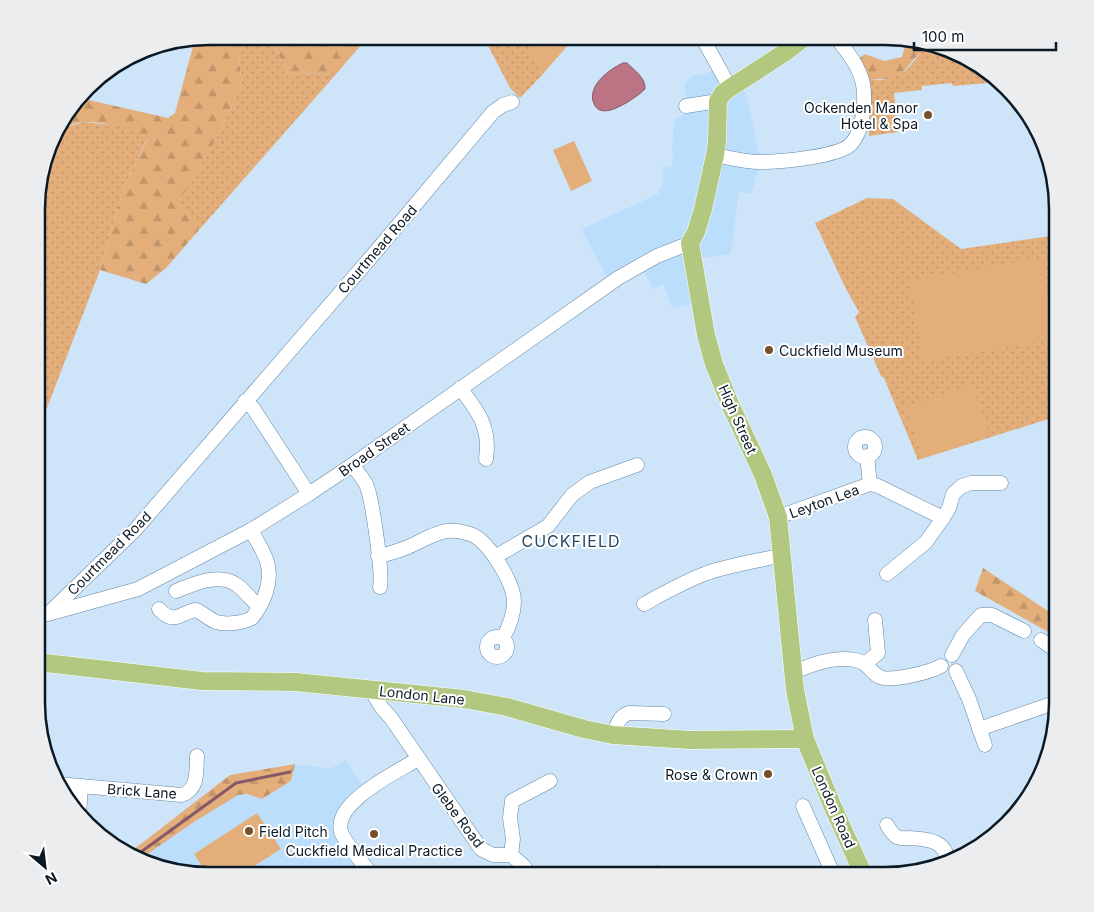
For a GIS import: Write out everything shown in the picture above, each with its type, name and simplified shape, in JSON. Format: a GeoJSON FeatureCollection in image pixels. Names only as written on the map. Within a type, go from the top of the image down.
{"type":"FeatureCollection","features":[{"type":"Feature","properties":{"kind":"main road"},"geometry":{"type":"LineString","coordinates":[[690,243],[696,232],[703,209],[715,155],[718,101],[723,93],[794,45]]}},
{"type":"Feature","properties":{"kind":"main road","name":"High Street"},"geometry":{"type":"LineString","coordinates":[[690,243],[706,335],[714,364],[763,476],[778,517],[795,690],[805,739]]}},
{"type":"Feature","properties":{"kind":"main road","name":"London Lane"},"geometry":{"type":"LineString","coordinates":[[45,663],[202,681],[296,682],[464,699],[498,705],[584,729],[613,735],[690,740],[805,739]]}},
{"type":"Feature","properties":{"kind":"main road","name":"London Road"},"geometry":{"type":"LineString","coordinates":[[805,739],[860,867]]}},
{"type":"Feature","properties":{"kind":"street"},"geometry":{"type":"LineString","coordinates":[[707,45],[730,88]]}},
{"type":"Feature","properties":{"kind":"street"},"geometry":{"type":"LineString","coordinates":[[715,155],[739,160],[769,161],[838,152],[849,145],[859,129],[862,117],[864,103],[863,85],[860,73],[841,45]]}},
{"type":"Feature","properties":{"kind":"street"},"geometry":{"type":"LineString","coordinates":[[686,106],[718,101]]}},
{"type":"Feature","properties":{"kind":"street","name":"Courtmead Road"},"geometry":{"type":"LineString","coordinates":[[45,613],[135,530],[494,112],[503,105],[512,102]]}},
{"type":"Feature","properties":{"kind":"street","name":"Broad Street"},"geometry":{"type":"LineString","coordinates":[[45,614],[138,589],[250,530],[352,465],[639,264],[669,250],[690,243]]}},
{"type":"Feature","properties":{"kind":"street"},"geometry":{"type":"LineString","coordinates":[[460,388],[476,408],[483,422],[488,447],[486,459]]}},
{"type":"Feature","properties":{"kind":"street"},"geometry":{"type":"LineString","coordinates":[[245,400],[253,408],[309,494]]}},
{"type":"Feature","properties":{"kind":"street","name":"Leyton Lea"},"geometry":{"type":"LineString","coordinates":[[867,456],[870,484]]}},
{"type":"Feature","properties":{"kind":"street"},"geometry":{"type":"LineString","coordinates":[[352,465],[366,483],[370,496],[381,582],[380,587]]}},
{"type":"Feature","properties":{"kind":"street"},"geometry":{"type":"LineString","coordinates":[[495,557],[548,526],[572,495],[590,482],[637,465]]}},
{"type":"Feature","properties":{"kind":"street"},"geometry":{"type":"LineString","coordinates":[[887,574],[926,542],[949,508],[953,494],[962,486],[971,483],[1001,483]]}},
{"type":"Feature","properties":{"kind":"street","name":"Leyton Lea"},"geometry":{"type":"LineString","coordinates":[[778,517],[870,484],[878,486],[943,518]]}},
{"type":"Feature","properties":{"kind":"street"},"geometry":{"type":"LineString","coordinates":[[159,609],[167,616],[176,617],[196,610],[216,622],[230,623],[247,621],[252,618],[267,589],[268,570],[266,560],[250,530]]}},
{"type":"Feature","properties":{"kind":"street"},"geometry":{"type":"LineString","coordinates":[[378,556],[406,548],[440,533],[465,532],[475,536],[495,557],[508,581],[513,597],[512,615],[503,638]]}},
{"type":"Feature","properties":{"kind":"street"},"geometry":{"type":"LineString","coordinates":[[644,604],[685,582],[705,574],[782,555]]}},
{"type":"Feature","properties":{"kind":"street"},"geometry":{"type":"LineString","coordinates":[[176,591],[205,581],[226,581],[236,584],[259,607]]}},
{"type":"Feature","properties":{"kind":"street"},"geometry":{"type":"LineString","coordinates":[[794,672],[812,664],[841,658],[866,663],[880,677],[887,678],[919,674],[941,666],[943,658],[952,655],[963,635],[980,615],[992,615],[1024,631]]}},
{"type":"Feature","properties":{"kind":"street"},"geometry":{"type":"LineString","coordinates":[[866,663],[878,653],[875,620]]}},
{"type":"Feature","properties":{"kind":"street"},"geometry":{"type":"LineString","coordinates":[[1041,640],[1049,646]]}},
{"type":"Feature","properties":{"kind":"street"},"geometry":{"type":"LineString","coordinates":[[941,666],[947,673],[956,671],[959,666],[959,660],[952,655]]}},
{"type":"Feature","properties":{"kind":"street"},"geometry":{"type":"LineString","coordinates":[[956,671],[985,746]]}},
{"type":"Feature","properties":{"kind":"street","name":"Glebe Road"},"geometry":{"type":"LineString","coordinates":[[371,690],[481,849],[493,855],[511,856]]}},
{"type":"Feature","properties":{"kind":"street"},"geometry":{"type":"LineString","coordinates":[[391,718],[389,708],[391,699],[398,691]]}},
{"type":"Feature","properties":{"kind":"street"},"geometry":{"type":"LineString","coordinates":[[979,729],[1049,705]]}},
{"type":"Feature","properties":{"kind":"street"},"geometry":{"type":"LineString","coordinates":[[613,735],[620,718],[624,714],[664,714]]}},
{"type":"Feature","properties":{"kind":"street","name":"Brick Lane"},"geometry":{"type":"LineString","coordinates":[[68,785],[182,795],[194,786],[197,756]]}},
{"type":"Feature","properties":{"kind":"street"},"geometry":{"type":"LineString","coordinates":[[366,867],[342,833],[342,818],[353,801],[418,759]]}},
{"type":"Feature","properties":{"kind":"street"},"geometry":{"type":"LineString","coordinates":[[524,867],[511,856],[514,839],[510,818],[512,801],[550,781]]}},
{"type":"Feature","properties":{"kind":"street"},"geometry":{"type":"LineString","coordinates":[[80,804],[82,787]]}},
{"type":"Feature","properties":{"kind":"street"},"geometry":{"type":"LineString","coordinates":[[803,806],[830,867]]}},
{"type":"Feature","properties":{"kind":"street"},"geometry":{"type":"LineString","coordinates":[[888,825],[891,833],[899,838],[927,840],[943,846],[948,854]]}},
{"type":"Feature","properties":{"kind":"shaded area"},"geometry":{"type":"Polygon","coordinates":[[[627,63],[639,74],[644,81],[645,89],[617,108],[605,111],[599,109],[593,101],[594,89],[597,83],[612,69],[627,63]]]}},
{"type":"Feature","properties":{"kind":"shaded area"},"geometry":{"type":"Polygon","coordinates":[[[716,69],[734,76],[747,95],[760,162],[751,194],[739,192],[731,254],[693,259],[700,301],[673,309],[663,284],[654,289],[639,265],[612,282],[605,274],[582,229],[658,194],[664,180],[662,167],[671,166],[674,151],[672,151],[674,120],[684,114],[686,106],[687,99],[684,85],[693,75],[704,74],[716,69]]]}},
{"type":"Feature","properties":{"kind":"shaded area"},"geometry":{"type":"Polygon","coordinates":[[[346,760],[366,791],[341,826],[367,867],[199,867],[177,864],[147,854],[238,795],[247,794],[262,799],[291,781],[295,764],[330,769],[346,760]]]}},
{"type":"Feature","properties":{"kind":"green space"},"geometry":{"type":"Polygon","coordinates":[[[237,45],[274,46],[289,74],[337,73],[199,230],[178,203],[215,141],[242,84],[237,45]]]}},
{"type":"Feature","properties":{"kind":"green space"},"geometry":{"type":"Polygon","coordinates":[[[237,45],[242,84],[215,141],[178,203],[199,230],[166,268],[146,284],[100,270],[124,187],[148,138],[102,123],[83,122],[68,125],[87,100],[168,118],[175,113],[193,46],[237,45]]]}},
{"type":"Feature","properties":{"kind":"green space"},"geometry":{"type":"Polygon","coordinates":[[[272,45],[361,45],[337,73],[289,74],[272,45]]]}},
{"type":"Feature","properties":{"kind":"green space"},"geometry":{"type":"Polygon","coordinates":[[[488,45],[529,45],[542,75],[520,98],[510,88],[488,45]]]}},
{"type":"Feature","properties":{"kind":"green space"},"geometry":{"type":"Polygon","coordinates":[[[529,45],[568,45],[542,75],[529,45]]]}},
{"type":"Feature","properties":{"kind":"green space"},"geometry":{"type":"Polygon","coordinates":[[[905,46],[923,50],[900,74],[892,78],[867,82],[857,60],[865,54],[884,61],[902,57],[905,46]]]}},
{"type":"Feature","properties":{"kind":"green space"},"geometry":{"type":"Polygon","coordinates":[[[923,50],[927,51],[967,67],[989,83],[953,86],[952,83],[922,86],[922,90],[894,93],[898,132],[869,136],[867,82],[883,80],[897,75],[913,63],[923,50]]]}},
{"type":"Feature","properties":{"kind":"green space"},"geometry":{"type":"Polygon","coordinates":[[[84,122],[121,126],[148,137],[124,187],[100,270],[45,413],[46,188],[54,157],[67,127],[84,122]]]}},
{"type":"Feature","properties":{"kind":"green space"},"geometry":{"type":"Polygon","coordinates":[[[574,141],[592,181],[571,191],[553,150],[574,141]]]}},
{"type":"Feature","properties":{"kind":"green space"},"geometry":{"type":"Polygon","coordinates":[[[867,198],[893,199],[961,249],[1049,236],[1049,419],[918,460],[884,378],[881,376],[855,317],[859,312],[815,223],[867,198]]]}},
{"type":"Feature","properties":{"kind":"green space"},"geometry":{"type":"Polygon","coordinates":[[[1042,258],[1049,302],[1049,340],[923,361],[910,280],[1042,258]]]}},
{"type":"Feature","properties":{"kind":"green space"},"geometry":{"type":"Polygon","coordinates":[[[973,385],[990,435],[923,457],[906,408],[973,385]]]}},
{"type":"Feature","properties":{"kind":"green space"},"geometry":{"type":"Polygon","coordinates":[[[983,568],[1049,612],[1049,633],[975,591],[983,568]]]}},
{"type":"Feature","properties":{"kind":"green space"},"geometry":{"type":"Polygon","coordinates":[[[295,764],[291,781],[262,799],[247,794],[238,795],[147,854],[135,849],[230,775],[295,764]]]}},
{"type":"Feature","properties":{"kind":"green space","name":"Field Pitch"},"geometry":{"type":"Polygon","coordinates":[[[257,813],[281,849],[253,867],[203,867],[194,854],[257,813]]]}},
{"type":"Feature","properties":{"kind":"waterway"},"geometry":{"type":"LineString","coordinates":[[141,852],[236,783],[290,772]]}},
{"type":"Feature","properties":{"kind":"place","name":"Ockenden Manor Hotel & Spa"},"geometry":{"type":"Point","coordinates":[928,115]}},
{"type":"Feature","properties":{"kind":"place","name":"Cuckfield Museum"},"geometry":{"type":"Point","coordinates":[769,350]}},
{"type":"Feature","properties":{"kind":"place","name":"Rose & Crown"},"geometry":{"type":"Point","coordinates":[768,774]}},
{"type":"Feature","properties":{"kind":"place","name":"Field Pitch"},"geometry":{"type":"Point","coordinates":[249,831]}},
{"type":"Feature","properties":{"kind":"place","name":"Cuckfield Medical Practice"},"geometry":{"type":"Point","coordinates":[374,834]}},
{"type":"Feature","properties":{"kind":"district","name":"CUCKFIELD"},"geometry":{"type":"Point","coordinates":[571,541]}}]}
